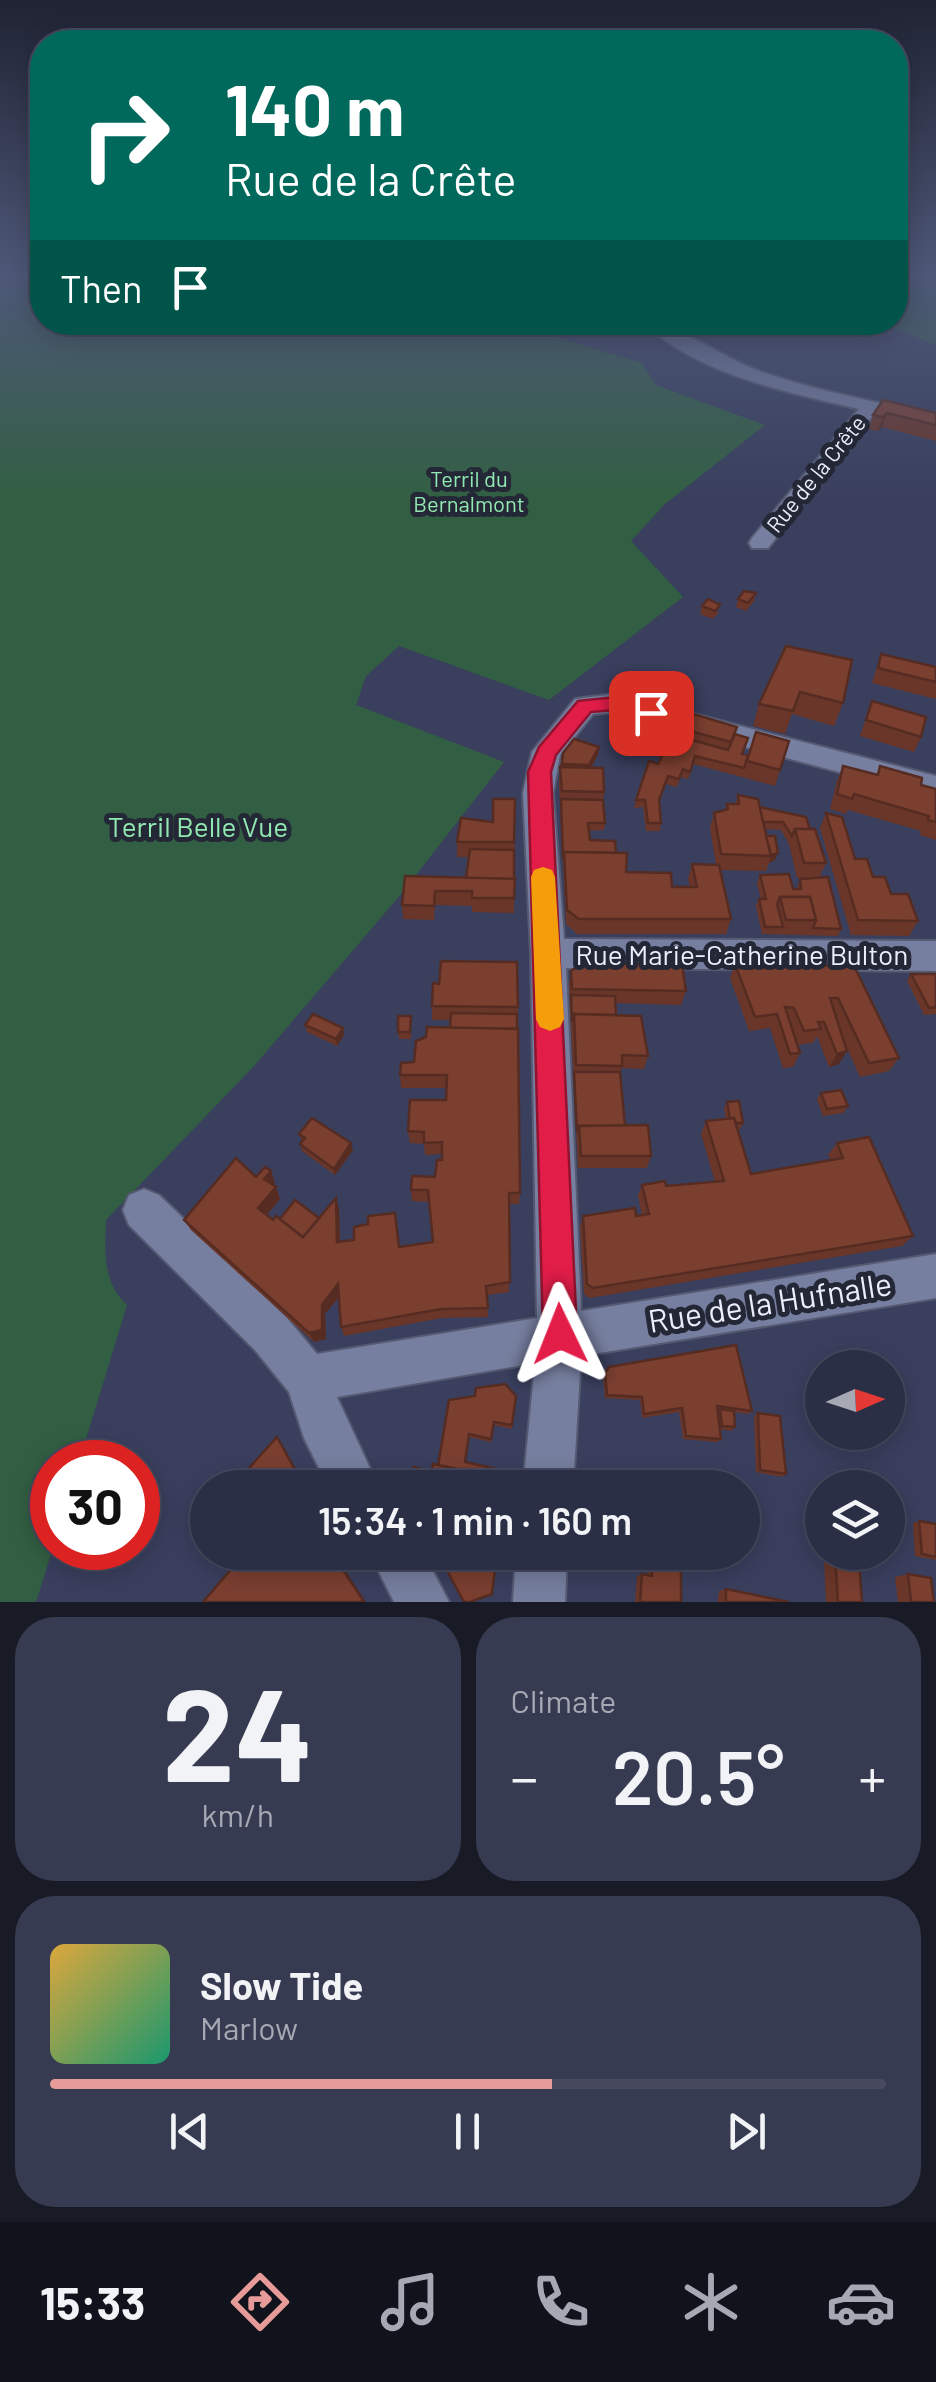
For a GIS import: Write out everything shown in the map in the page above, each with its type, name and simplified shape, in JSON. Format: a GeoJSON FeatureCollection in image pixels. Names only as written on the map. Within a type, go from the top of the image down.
{"type":"FeatureCollection","features":[{"type":"Feature","properties":{"kind":"street"},"geometry":{"type":"LineString","coordinates":[[695,352],[872,406],[936,421]]}},
{"type":"Feature","properties":{"kind":"street","name":"Rue de la Crête"},"geometry":{"type":"LineString","coordinates":[[760,543],[872,406]]}},
{"type":"Feature","properties":{"kind":"street"},"geometry":{"type":"LineString","coordinates":[[549,1470],[560,1334],[548,953],[538,793],[546,752],[585,706],[616,704],[936,786]]}},
{"type":"Feature","properties":{"kind":"street","name":"Rue Marie-Catherine Bulton"},"geometry":{"type":"LineString","coordinates":[[548,953],[936,956]]}},
{"type":"Feature","properties":{"kind":"street"},"geometry":{"type":"LineString","coordinates":[[144,1210],[270,1334],[308,1379],[321,1420],[346,1470]]}},
{"type":"Feature","properties":{"kind":"street","name":"Rue de la Hufnalle"},"geometry":{"type":"LineString","coordinates":[[308,1379],[560,1334],[936,1276]]}},
{"type":"Feature","properties":{"kind":"street"},"geometry":{"type":"LineString","coordinates":[[404,1570],[423,1602]]}},
{"type":"Feature","properties":{"kind":"street"},"geometry":{"type":"LineString","coordinates":[[538,1602],[541,1570]]}},
{"type":"Feature","properties":{"kind":"green space"},"geometry":{"type":"Polygon","coordinates":[[[0,352],[605,352],[642,363],[656,385],[765,425],[665,504],[631,541],[683,597],[549,700],[399,646],[366,676],[356,705],[504,762],[402,893],[255,1065],[106,1220],[109,1276],[127,1305],[86,1440],[30,1440],[30,1570],[46,1570],[36,1602],[0,1602],[0,352]]]}},
{"type":"Feature","properties":{"kind":"building"},"geometry":{"type":"Polygon","coordinates":[[[883,400],[936,413],[936,425],[887,413],[883,417],[873,415],[883,400]]]}},
{"type":"Feature","properties":{"kind":"building"},"geometry":{"type":"Polygon","coordinates":[[[744,591],[756,593],[748,603],[738,599],[744,591]]]}},
{"type":"Feature","properties":{"kind":"building"},"geometry":{"type":"Polygon","coordinates":[[[708,599],[720,605],[715,611],[702,606],[708,599]]]}},
{"type":"Feature","properties":{"kind":"building"},"geometry":{"type":"Polygon","coordinates":[[[786,646],[852,660],[843,703],[800,692],[793,711],[759,704],[786,646]]]}},
{"type":"Feature","properties":{"kind":"building"},"geometry":{"type":"Polygon","coordinates":[[[881,654],[936,667],[936,682],[878,668],[881,654]]]}},
{"type":"Feature","properties":{"kind":"building"},"geometry":{"type":"Polygon","coordinates":[[[636,698],[675,709],[668,724],[629,713],[636,698]]]}},
{"type":"Feature","properties":{"kind":"building"},"geometry":{"type":"Polygon","coordinates":[[[872,701],[926,717],[921,737],[866,720],[872,701]]]}},
{"type":"Feature","properties":{"kind":"building"},"geometry":{"type":"Polygon","coordinates":[[[693,714],[737,727],[731,742],[686,730],[693,714]]]}},
{"type":"Feature","properties":{"kind":"building"},"geometry":{"type":"Polygon","coordinates":[[[673,717],[690,721],[684,738],[728,750],[735,734],[748,738],[742,754],[748,755],[744,768],[695,756],[690,772],[683,769],[679,779],[668,776],[659,800],[661,823],[648,823],[645,800],[636,800],[649,761],[658,764],[665,750],[623,735],[628,721],[666,732],[673,717]]]}},
{"type":"Feature","properties":{"kind":"building"},"geometry":{"type":"Polygon","coordinates":[[[756,732],[789,741],[780,770],[747,761],[756,732]]]}},
{"type":"Feature","properties":{"kind":"building"},"geometry":{"type":"Polygon","coordinates":[[[574,739],[599,747],[589,765],[562,764],[563,753],[574,739]]]}},
{"type":"Feature","properties":{"kind":"building"},"geometry":{"type":"Polygon","coordinates":[[[843,766],[878,775],[880,766],[922,778],[921,785],[936,789],[936,822],[928,820],[929,816],[854,794],[852,799],[837,794],[843,766]]]}},
{"type":"Feature","properties":{"kind":"building"},"geometry":{"type":"Polygon","coordinates":[[[560,767],[603,768],[604,792],[562,791],[560,767]]]}},
{"type":"Feature","properties":{"kind":"building"},"geometry":{"type":"Polygon","coordinates":[[[738,795],[758,799],[771,856],[721,854],[714,813],[728,809],[727,804],[739,804],[738,795]]]}},
{"type":"Feature","properties":{"kind":"building"},"geometry":{"type":"Polygon","coordinates":[[[493,799],[515,799],[514,842],[457,842],[461,818],[493,822],[493,799]]]}},
{"type":"Feature","properties":{"kind":"building"},"geometry":{"type":"Polygon","coordinates":[[[561,799],[603,800],[605,823],[588,823],[590,840],[615,841],[616,853],[564,852],[563,859],[561,799]]]}},
{"type":"Feature","properties":{"kind":"building"},"geometry":{"type":"Polygon","coordinates":[[[760,807],[806,817],[810,829],[795,829],[792,836],[783,822],[763,822],[760,807]]]}},
{"type":"Feature","properties":{"kind":"building"},"geometry":{"type":"Polygon","coordinates":[[[826,813],[842,817],[855,859],[867,859],[873,877],[885,877],[891,894],[908,894],[918,921],[858,920],[826,813]]]}},
{"type":"Feature","properties":{"kind":"building"},"geometry":{"type":"Polygon","coordinates":[[[795,829],[815,829],[826,863],[804,863],[795,829]]]}},
{"type":"Feature","properties":{"kind":"building"},"geometry":{"type":"Polygon","coordinates":[[[766,836],[775,836],[778,853],[771,855],[766,836]]]}},
{"type":"Feature","properties":{"kind":"building"},"geometry":{"type":"Polygon","coordinates":[[[470,849],[514,850],[514,879],[466,878],[470,849]]]}},
{"type":"Feature","properties":{"kind":"building"},"geometry":{"type":"Polygon","coordinates":[[[564,852],[627,853],[626,872],[671,873],[672,887],[697,887],[692,864],[719,865],[731,919],[579,919],[567,910],[564,852]]]}},
{"type":"Feature","properties":{"kind":"building"},"geometry":{"type":"Polygon","coordinates":[[[789,874],[793,889],[801,889],[800,879],[828,877],[841,929],[813,928],[816,920],[810,897],[780,897],[777,904],[783,927],[765,927],[759,899],[766,899],[760,875],[789,874]]]}},
{"type":"Feature","properties":{"kind":"building"},"geometry":{"type":"Polygon","coordinates":[[[405,876],[515,879],[514,898],[472,898],[472,891],[435,891],[434,906],[402,905],[405,876]]]}},
{"type":"Feature","properties":{"kind":"building"},"geometry":{"type":"Polygon","coordinates":[[[780,897],[810,897],[816,920],[786,920],[780,897]]]}},
{"type":"Feature","properties":{"kind":"building"},"geometry":{"type":"Polygon","coordinates":[[[441,961],[517,962],[518,1007],[432,1006],[433,983],[439,984],[441,961]]]}},
{"type":"Feature","properties":{"kind":"building"},"geometry":{"type":"Polygon","coordinates":[[[583,963],[682,964],[686,991],[572,989],[571,971],[583,963]]]}},
{"type":"Feature","properties":{"kind":"building"},"geometry":{"type":"Polygon","coordinates":[[[735,964],[854,966],[899,1058],[869,1063],[838,998],[830,998],[847,1051],[837,1054],[824,1022],[818,1022],[821,1029],[804,1031],[794,1008],[785,1007],[800,1053],[790,1054],[777,1014],[755,1017],[735,964]]]}},
{"type":"Feature","properties":{"kind":"building"},"geometry":{"type":"Polygon","coordinates":[[[911,974],[936,974],[936,1007],[929,1008],[911,974]]]}},
{"type":"Feature","properties":{"kind":"building"},"geometry":{"type":"Polygon","coordinates":[[[571,995],[615,996],[616,1015],[574,1014],[572,1021],[571,995]]]}},
{"type":"Feature","properties":{"kind":"building"},"geometry":{"type":"Polygon","coordinates":[[[451,1013],[517,1014],[517,1029],[450,1028],[451,1013]]]}},
{"type":"Feature","properties":{"kind":"building"},"geometry":{"type":"Polygon","coordinates":[[[313,1014],[343,1028],[336,1039],[305,1025],[313,1014]]]}},
{"type":"Feature","properties":{"kind":"building"},"geometry":{"type":"Polygon","coordinates":[[[574,1014],[641,1016],[648,1056],[622,1055],[622,1066],[576,1065],[574,1014]]]}},
{"type":"Feature","properties":{"kind":"building"},"geometry":{"type":"Polygon","coordinates":[[[398,1016],[411,1016],[410,1032],[398,1032],[398,1016]]]}},
{"type":"Feature","properties":{"kind":"building"},"geometry":{"type":"Polygon","coordinates":[[[427,1027],[518,1029],[520,1193],[509,1193],[510,1282],[486,1286],[488,1308],[441,1309],[341,1327],[338,1284],[322,1305],[322,1330],[309,1333],[184,1220],[236,1158],[256,1177],[265,1167],[271,1171],[264,1179],[276,1187],[258,1208],[273,1220],[276,1216],[303,1237],[336,1198],[337,1242],[354,1240],[354,1227],[368,1224],[368,1216],[395,1213],[399,1247],[433,1242],[428,1190],[411,1190],[412,1176],[435,1177],[437,1160],[442,1160],[442,1142],[424,1143],[424,1132],[408,1131],[410,1100],[446,1100],[447,1075],[400,1075],[401,1063],[414,1062],[416,1041],[426,1037],[427,1027]]]}},
{"type":"Feature","properties":{"kind":"building"},"geometry":{"type":"Polygon","coordinates":[[[574,1072],[620,1072],[625,1126],[579,1126],[577,1132],[574,1072]]]}},
{"type":"Feature","properties":{"kind":"building"},"geometry":{"type":"Polygon","coordinates":[[[841,1090],[848,1106],[827,1109],[821,1093],[841,1090]]]}},
{"type":"Feature","properties":{"kind":"building"},"geometry":{"type":"Polygon","coordinates":[[[739,1101],[743,1123],[730,1119],[727,1102],[739,1101]]]}},
{"type":"Feature","properties":{"kind":"building"},"geometry":{"type":"Polygon","coordinates":[[[312,1118],[351,1143],[334,1169],[300,1144],[305,1138],[299,1134],[312,1118]]]}},
{"type":"Feature","properties":{"kind":"building"},"geometry":{"type":"Polygon","coordinates":[[[734,1118],[751,1174],[843,1158],[837,1143],[869,1137],[913,1236],[593,1288],[587,1284],[583,1216],[635,1208],[636,1216],[649,1214],[642,1185],[724,1181],[706,1121],[734,1118]]]}},
{"type":"Feature","properties":{"kind":"building"},"geometry":{"type":"Polygon","coordinates":[[[648,1125],[651,1156],[581,1156],[579,1126],[648,1125]]]}},
{"type":"Feature","properties":{"kind":"building"},"geometry":{"type":"Polygon","coordinates":[[[295,1200],[319,1218],[303,1237],[280,1219],[295,1200]]]}},
{"type":"Feature","properties":{"kind":"building"},"geometry":{"type":"Polygon","coordinates":[[[736,1345],[752,1411],[717,1406],[721,1439],[686,1436],[682,1408],[644,1414],[642,1397],[607,1395],[605,1373],[609,1367],[736,1345]]]}},
{"type":"Feature","properties":{"kind":"building"},"geometry":{"type":"Polygon","coordinates":[[[505,1384],[516,1396],[512,1425],[494,1422],[491,1439],[469,1434],[465,1462],[501,1470],[438,1466],[449,1400],[475,1396],[476,1388],[505,1384]]]}},
{"type":"Feature","properties":{"kind":"building"},"geometry":{"type":"Polygon","coordinates":[[[720,1409],[734,1411],[735,1427],[722,1426],[720,1409]]]}},
{"type":"Feature","properties":{"kind":"building"},"geometry":{"type":"Polygon","coordinates":[[[758,1413],[780,1416],[786,1474],[760,1470],[758,1413]]]}},
{"type":"Feature","properties":{"kind":"building"},"geometry":{"type":"Polygon","coordinates":[[[277,1437],[295,1470],[247,1470],[277,1437]]]}},
{"type":"Feature","properties":{"kind":"building"},"geometry":{"type":"Polygon","coordinates":[[[433,1464],[462,1470],[432,1470],[433,1464]]]}},
{"type":"Feature","properties":{"kind":"building"},"geometry":{"type":"Polygon","coordinates":[[[919,1521],[936,1524],[936,1557],[922,1554],[919,1521]]]}},
{"type":"Feature","properties":{"kind":"building"},"geometry":{"type":"Polygon","coordinates":[[[231,1570],[343,1570],[363,1600],[361,1602],[203,1602],[231,1570]]]}},
{"type":"Feature","properties":{"kind":"building"},"geometry":{"type":"Polygon","coordinates":[[[447,1570],[495,1570],[492,1594],[464,1602],[447,1570]]]}},
{"type":"Feature","properties":{"kind":"building"},"geometry":{"type":"Polygon","coordinates":[[[652,1570],[681,1571],[681,1602],[640,1602],[642,1574],[652,1576],[652,1570]]]}},
{"type":"Feature","properties":{"kind":"building"},"geometry":{"type":"Polygon","coordinates":[[[836,1570],[860,1570],[862,1602],[838,1602],[836,1570]]]}},
{"type":"Feature","properties":{"kind":"building"},"geometry":{"type":"Polygon","coordinates":[[[908,1574],[931,1578],[934,1602],[911,1602],[908,1574]]]}},
{"type":"Feature","properties":{"kind":"building"},"geometry":{"type":"Polygon","coordinates":[[[726,1589],[789,1602],[726,1602],[726,1589]]]}},
{"type":"Feature","properties":{"kind":"slow traffic"},"geometry":{"type":"LineString","coordinates":[[543,877],[550,1019]]}},
{"type":"Feature","properties":{"kind":"route"},"geometry":{"type":"LineString","coordinates":[[560,1334],[540,772],[546,752],[585,706],[616,704],[651,713]]}},
{"type":"Feature","properties":{"kind":"park label","name":"Terril du Bernalmont"},"geometry":{"type":"Point","coordinates":[469,492]}},
{"type":"Feature","properties":{"kind":"park label","name":"Terril Belle Vue"},"geometry":{"type":"Point","coordinates":[198,827]}}]}
